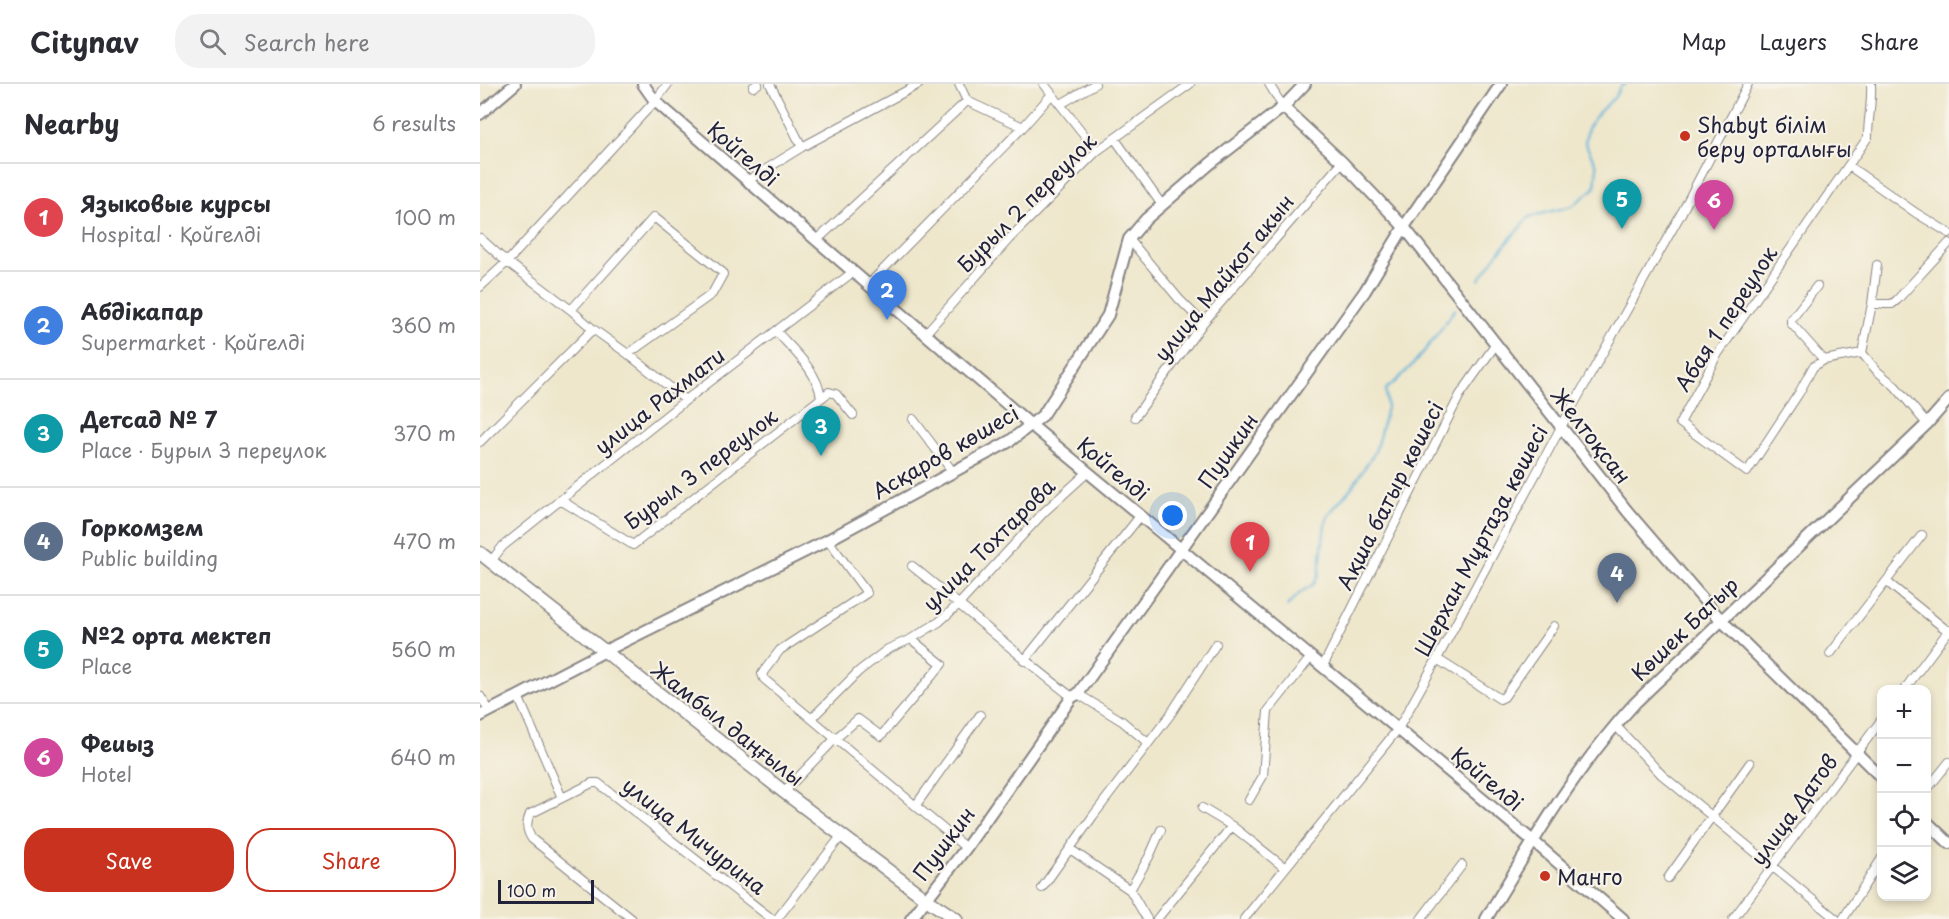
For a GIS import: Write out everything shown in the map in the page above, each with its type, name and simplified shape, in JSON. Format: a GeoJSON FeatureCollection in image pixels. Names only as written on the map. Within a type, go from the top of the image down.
{"type":"FeatureCollection","features":[{"type":"Feature","properties":{"kind":"main road","name":"Жамбыл даңғылы"},"geometry":{"type":"LineString","coordinates":[[480,553],[784,792],[956,919]]}},
{"type":"Feature","properties":{"kind":"street"},"geometry":{"type":"LineString","coordinates":[[480,114],[515,84]]}},
{"type":"Feature","properties":{"kind":"street","name":"Қойгелді"},"geometry":{"type":"LineString","coordinates":[[643,84],[656,101],[747,181],[1031,425],[1533,841],[1623,919]]}},
{"type":"Feature","properties":{"kind":"street"},"geometry":{"type":"LineString","coordinates":[[480,287],[507,262],[656,101],[668,84]]}},
{"type":"Feature","properties":{"kind":"street"},"geometry":{"type":"LineString","coordinates":[[770,84],[802,147]]}},
{"type":"Feature","properties":{"kind":"street"},"geometry":{"type":"LineString","coordinates":[[747,181],[802,147],[919,84]]}},
{"type":"Feature","properties":{"kind":"street"},"geometry":{"type":"LineString","coordinates":[[958,84],[968,101],[1023,127]]}},
{"type":"Feature","properties":{"kind":"street"},"geometry":{"type":"LineString","coordinates":[[1044,84],[1097,151]]}},
{"type":"Feature","properties":{"kind":"street"},"geometry":{"type":"LineString","coordinates":[[1061,104],[1095,84]]}},
{"type":"Feature","properties":{"kind":"street","name":"Бурыл 2 переулок"},"geometry":{"type":"LineString","coordinates":[[925,334],[1009,239],[1097,151],[1190,84]]}},
{"type":"Feature","properties":{"kind":"street"},"geometry":{"type":"LineString","coordinates":[[1269,84],[1283,106]]}},
{"type":"Feature","properties":{"kind":"street","name":"Асқаров көшесі"},"geometry":{"type":"LineString","coordinates":[[485,714],[605,651],[828,540],[1010,441],[1031,425],[1043,415],[1108,315],[1129,239],[1146,219],[1211,163],[1283,106],[1305,84]]}},
{"type":"Feature","properties":{"kind":"street","name":"Пушкин"},"geometry":{"type":"LineString","coordinates":[[911,919],[966,848],[1365,291],[1404,226],[1501,84]]}},
{"type":"Feature","properties":{"kind":"street","name":"Шерхан Мұртаза көшесі"},"geometry":{"type":"LineString","coordinates":[[1244,919],[1398,729],[1561,427],[1682,212],[1748,84]]}},
{"type":"Feature","properties":{"kind":"street","name":"Абая 1 переулок"},"geometry":{"type":"LineString","coordinates":[[1824,360],[1813,368],[1748,471],[1681,424],[1718,355],[1868,137],[1868,122],[1872,110],[1871,84]]}},
{"type":"Feature","properties":{"kind":"street"},"geometry":{"type":"LineString","coordinates":[[868,285],[1023,127],[1052,94]]}},
{"type":"Feature","properties":{"kind":"street"},"geometry":{"type":"LineString","coordinates":[[816,241],[968,101]]}},
{"type":"Feature","properties":{"kind":"street","name":"Желтоқсан"},"geometry":{"type":"LineString","coordinates":[[1283,106],[1404,226],[1628,512],[1721,620],[1877,774]]}},
{"type":"Feature","properties":{"kind":"street"},"geometry":{"type":"LineString","coordinates":[[1115,138],[1162,205]]}},
{"type":"Feature","properties":{"kind":"street","name":"улица Майкот акын"},"geometry":{"type":"LineString","coordinates":[[1135,417],[1203,323],[1342,162]]}},
{"type":"Feature","properties":{"kind":"street"},"geometry":{"type":"LineString","coordinates":[[1849,166],[1949,233]]}},
{"type":"Feature","properties":{"kind":"street"},"geometry":{"type":"LineString","coordinates":[[572,310],[654,217],[722,272],[712,294],[628,354]]}},
{"type":"Feature","properties":{"kind":"street"},"geometry":{"type":"LineString","coordinates":[[480,238],[507,262],[686,400]]}},
{"type":"Feature","properties":{"kind":"street"},"geometry":{"type":"LineString","coordinates":[[1129,239],[1179,299],[1203,323]]}},
{"type":"Feature","properties":{"kind":"street"},"geometry":{"type":"LineString","coordinates":[[1872,304],[1892,304],[1949,243]]}},
{"type":"Feature","properties":{"kind":"street"},"geometry":{"type":"LineString","coordinates":[[1862,353],[1877,265]]}},
{"type":"Feature","properties":{"kind":"street","name":"улица Рахмати"},"geometry":{"type":"LineString","coordinates":[[490,561],[503,546],[686,400],[853,272]]}},
{"type":"Feature","properties":{"kind":"street"},"geometry":{"type":"LineString","coordinates":[[1817,286],[1791,323],[1824,360],[1862,353]]}},
{"type":"Feature","properties":{"kind":"street"},"geometry":{"type":"LineString","coordinates":[[480,442],[593,329]]}},
{"type":"Feature","properties":{"kind":"street"},"geometry":{"type":"LineString","coordinates":[[776,331],[809,369],[820,388],[821,398]]}},
{"type":"Feature","properties":{"kind":"street","name":"Ақша батыр көшесі"},"geometry":{"type":"LineString","coordinates":[[1323,666],[1460,395],[1496,344]]}},
{"type":"Feature","properties":{"kind":"street"},"geometry":{"type":"LineString","coordinates":[[1862,353],[1895,386],[1927,424]]}},
{"type":"Feature","properties":{"kind":"street"},"geometry":{"type":"LineString","coordinates":[[821,398],[832,392],[853,415]]}},
{"type":"Feature","properties":{"kind":"street","name":"Бурыл 3 переулок"},"geometry":{"type":"LineString","coordinates":[[562,501],[631,544],[635,544],[821,398]]}},
{"type":"Feature","properties":{"kind":"street","name":"Көшек Батыр"},"geometry":{"type":"LineString","coordinates":[[1486,919],[1533,841],[1615,725],[1721,620],[1927,424],[1949,399]]}},
{"type":"Feature","properties":{"kind":"street"},"geometry":{"type":"LineString","coordinates":[[913,419],[953,472]]}},
{"type":"Feature","properties":{"kind":"street","name":"улица Тохтарова"},"geometry":{"type":"LineString","coordinates":[[812,718],[859,671],[888,649],[911,639],[939,621],[960,603],[1044,512],[1088,472]]}},
{"type":"Feature","properties":{"kind":"street"},"geometry":{"type":"LineString","coordinates":[[1024,661],[1141,515]]}},
{"type":"Feature","properties":{"kind":"street"},"geometry":{"type":"LineString","coordinates":[[1830,654],[1922,535]]}},
{"type":"Feature","properties":{"kind":"street"},"geometry":{"type":"LineString","coordinates":[[828,540],[867,593],[780,650],[762,674],[764,679],[966,848]]}},
{"type":"Feature","properties":{"kind":"street"},"geometry":{"type":"LineString","coordinates":[[912,566],[960,603],[1024,661],[1075,696],[1122,721],[1148,743]]}},
{"type":"Feature","properties":{"kind":"street"},"geometry":{"type":"LineString","coordinates":[[1887,582],[1949,631],[1908,685]]}},
{"type":"Feature","properties":{"kind":"street"},"geometry":{"type":"LineString","coordinates":[[1437,659],[1500,699],[1504,697],[1554,626]]}},
{"type":"Feature","properties":{"kind":"street"},"geometry":{"type":"LineString","coordinates":[[784,792],[835,739],[858,719],[880,736],[942,664],[911,639]]}},
{"type":"Feature","properties":{"kind":"street"},"geometry":{"type":"LineString","coordinates":[[1042,888],[1170,715],[1216,644]]}},
{"type":"Feature","properties":{"kind":"street"},"geometry":{"type":"LineString","coordinates":[[1249,800],[1263,776],[1268,711],[1311,657]]}},
{"type":"Feature","properties":{"kind":"street"},"geometry":{"type":"LineString","coordinates":[[480,696],[485,714]]}},
{"type":"Feature","properties":{"kind":"street"},"geometry":{"type":"LineString","coordinates":[[518,696],[562,798]]}},
{"type":"Feature","properties":{"kind":"street"},"geometry":{"type":"LineString","coordinates":[[916,805],[980,715]]}},
{"type":"Feature","properties":{"kind":"street","name":"улица Датов"},"geometry":{"type":"LineString","coordinates":[[1733,919],[1877,724]]}},
{"type":"Feature","properties":{"kind":"street"},"geometry":{"type":"LineString","coordinates":[[1615,725],[1662,775],[1836,919]]}},
{"type":"Feature","properties":{"kind":"street"},"geometry":{"type":"LineString","coordinates":[[1931,785],[1949,762]]}},
{"type":"Feature","properties":{"kind":"street"},"geometry":{"type":"LineString","coordinates":[[1668,878],[1750,763]]}},
{"type":"Feature","properties":{"kind":"street","name":"улица Мичурина"},"geometry":{"type":"LineString","coordinates":[[632,919],[536,843],[527,832],[530,814],[592,783],[600,784],[772,919]]}},
{"type":"Feature","properties":{"kind":"street"},"geometry":{"type":"LineString","coordinates":[[1202,808],[1232,826],[1285,868]]}},
{"type":"Feature","properties":{"kind":"street"},"geometry":{"type":"LineString","coordinates":[[1157,919],[1232,826]]}},
{"type":"Feature","properties":{"kind":"street"},"geometry":{"type":"LineString","coordinates":[[1931,826],[1949,843]]}},
{"type":"Feature","properties":{"kind":"street"},"geometry":{"type":"LineString","coordinates":[[1130,890],[1161,830]]}},
{"type":"Feature","properties":{"kind":"street","name":"улица Мичурина"},"geometry":{"type":"LineString","coordinates":[[777,919],[842,835]]}},
{"type":"Feature","properties":{"kind":"street"},"geometry":{"type":"LineString","coordinates":[[1070,849],[1130,890],[1147,919]]}},
{"type":"Feature","properties":{"kind":"street"},"geometry":{"type":"LineString","coordinates":[[1843,919],[1877,864]]}},
{"type":"Feature","properties":{"kind":"street"},"geometry":{"type":"LineString","coordinates":[[1421,919],[1462,865]]}},
{"type":"Feature","properties":{"kind":"waterway"},"geometry":{"type":"LineString","coordinates":[[1479,280],[1529,217],[1572,206],[1595,188],[1597,166],[1585,143],[1588,127],[1599,112],[1614,98],[1621,86],[1626,84]]}},
{"type":"Feature","properties":{"kind":"waterway"},"geometry":{"type":"LineString","coordinates":[[1287,606],[1301,592],[1314,584],[1319,573],[1325,525],[1329,514],[1352,487],[1375,452],[1387,408],[1386,389],[1415,362],[1455,309]]}},
{"type":"Feature","properties":{"kind":"place","name":"Shabyt білім беру орталығы"},"geometry":{"type":"Point","coordinates":[1685,136]}},
{"type":"Feature","properties":{"kind":"place","name":"№2 орта мектеп"},"geometry":{"type":"Point","coordinates":[1622,229]}},
{"type":"Feature","properties":{"kind":"place","name":"Феиыз"},"geometry":{"type":"Point","coordinates":[1714,230]}},
{"type":"Feature","properties":{"kind":"place","name":"Абдiкапар"},"geometry":{"type":"Point","coordinates":[887,320]}},
{"type":"Feature","properties":{"kind":"place","name":"Детсад № 7"},"geometry":{"type":"Point","coordinates":[821,456]}},
{"type":"Feature","properties":{"kind":"place","name":"Языковые курсы"},"geometry":{"type":"Point","coordinates":[1250,572]}},
{"type":"Feature","properties":{"kind":"place","name":"Горкомзем"},"geometry":{"type":"Point","coordinates":[1617,603]}},
{"type":"Feature","properties":{"kind":"place","name":"Манго"},"geometry":{"type":"Point","coordinates":[1545,876]}}]}
